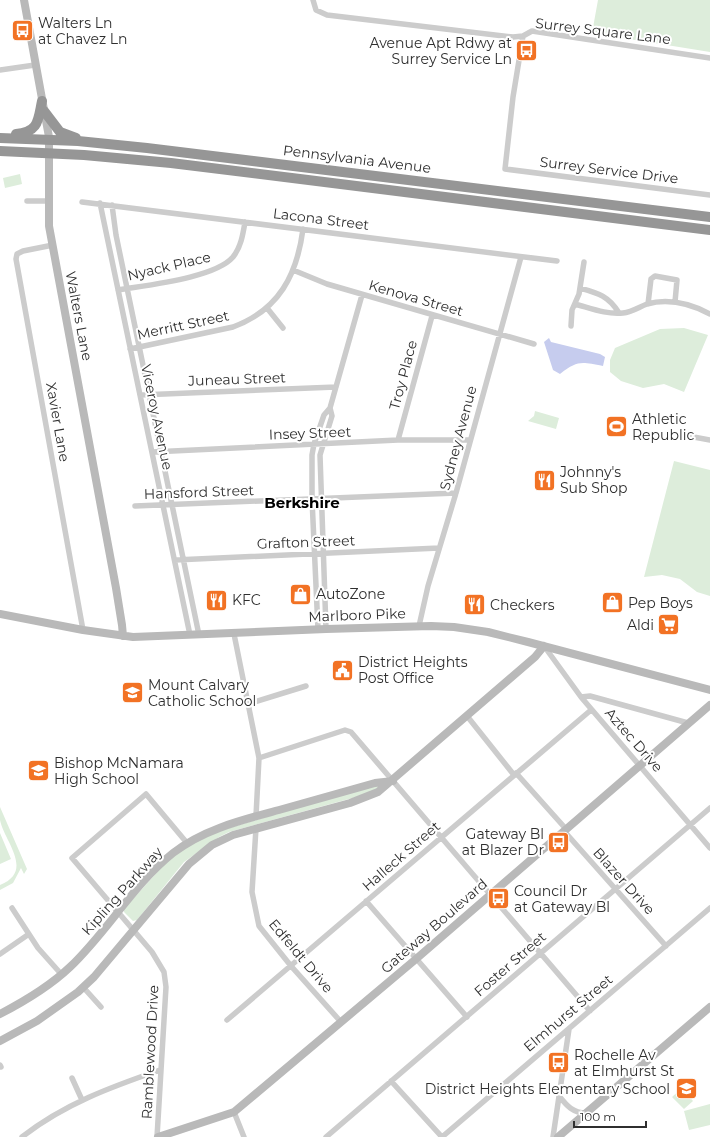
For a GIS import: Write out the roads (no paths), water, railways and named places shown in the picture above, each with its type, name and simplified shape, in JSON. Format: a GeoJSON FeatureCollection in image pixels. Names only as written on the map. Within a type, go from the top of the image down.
{"type":"FeatureCollection","features":[{"type":"Feature","properties":{"kind":"highway"},"geometry":{"type":"LineString","coordinates":[[0,137],[23,134],[32,130],[38,122],[43,106]]}},
{"type":"Feature","properties":{"kind":"highway"},"geometry":{"type":"LineString","coordinates":[[43,106],[55,127],[62,133],[97,143]]}},
{"type":"Feature","properties":{"kind":"highway","name":"Pennsylvania Avenue"},"geometry":{"type":"LineString","coordinates":[[0,137],[97,143],[182,152],[710,217]]}},
{"type":"Feature","properties":{"kind":"highway","name":"Pennsylvania Avenue"},"geometry":{"type":"LineString","coordinates":[[0,151],[50,153],[177,164],[710,230]]}},
{"type":"Feature","properties":{"kind":"street","name":"Walters Lane"},"geometry":{"type":"LineString","coordinates":[[24,0],[50,140],[48,201],[49,226],[52,246],[117,596],[122,625],[122,636]]}},
{"type":"Feature","properties":{"kind":"street","name":"Surrey Square Lane"},"geometry":{"type":"LineString","coordinates":[[313,0],[316,10],[327,15],[513,37],[523,36],[532,31],[710,58]]}},
{"type":"Feature","properties":{"kind":"street","name":"Surrey Service Drive"},"geometry":{"type":"LineString","coordinates":[[523,36],[513,97],[505,169],[710,195]]}},
{"type":"Feature","properties":{"kind":"street"},"geometry":{"type":"LineString","coordinates":[[0,70],[35,65]]}},
{"type":"Feature","properties":{"kind":"street"},"geometry":{"type":"LineString","coordinates":[[27,201],[48,201]]}},
{"type":"Feature","properties":{"kind":"street","name":"Lacona Street"},"geometry":{"type":"LineString","coordinates":[[82,202],[100,203],[557,261]]}},
{"type":"Feature","properties":{"kind":"street","name":"Viceroy Avenue"},"geometry":{"type":"LineString","coordinates":[[100,203],[190,635]]}},
{"type":"Feature","properties":{"kind":"street","name":"Viceroy Avenue"},"geometry":{"type":"LineString","coordinates":[[112,205],[172,506],[200,635]]}},
{"type":"Feature","properties":{"kind":"street","name":"Nyack Place"},"geometry":{"type":"LineString","coordinates":[[118,290],[204,273],[225,264],[239,248],[245,222]]}},
{"type":"Feature","properties":{"kind":"street","name":"Merritt Street"},"geometry":{"type":"LineString","coordinates":[[130,349],[233,327],[246,322],[267,308],[286,285],[294,270],[300,253],[303,229]]}},
{"type":"Feature","properties":{"kind":"street","name":"Xavier Lane"},"geometry":{"type":"LineString","coordinates":[[52,246],[23,251],[17,254],[16,259],[83,630]]}},
{"type":"Feature","properties":{"kind":"street","name":"Sydney Avenue"},"geometry":{"type":"LineString","coordinates":[[419,626],[439,548],[456,493],[521,257]]}},
{"type":"Feature","properties":{"kind":"street"},"geometry":{"type":"LineString","coordinates":[[570,326],[574,304],[580,288],[584,262]]}},
{"type":"Feature","properties":{"kind":"street","name":"Kenova Street"},"geometry":{"type":"LineString","coordinates":[[294,270],[321,282],[362,295],[534,344]]}},
{"type":"Feature","properties":{"kind":"street"},"geometry":{"type":"LineString","coordinates":[[648,304],[651,279],[655,276],[677,280],[675,302]]}},
{"type":"Feature","properties":{"kind":"street"},"geometry":{"type":"LineString","coordinates":[[580,288],[594,292],[608,299],[619,313]]}},
{"type":"Feature","properties":{"kind":"street"},"geometry":{"type":"LineString","coordinates":[[322,629],[314,553],[312,499],[314,444],[324,415],[330,408],[362,295]]}},
{"type":"Feature","properties":{"kind":"street"},"geometry":{"type":"LineString","coordinates":[[574,304],[605,312],[619,313],[648,304],[675,302],[710,314]]}},
{"type":"Feature","properties":{"kind":"street"},"geometry":{"type":"LineString","coordinates":[[267,308],[283,328]]}},
{"type":"Feature","properties":{"kind":"street","name":"Troy Place"},"geometry":{"type":"LineString","coordinates":[[398,440],[432,316]]}},
{"type":"Feature","properties":{"kind":"street","name":"Juneau Street"},"geometry":{"type":"LineString","coordinates":[[140,395],[336,387]]}},
{"type":"Feature","properties":{"kind":"street"},"geometry":{"type":"LineString","coordinates":[[322,629],[323,553],[320,455],[332,416],[330,408]]}},
{"type":"Feature","properties":{"kind":"street"},"geometry":{"type":"LineString","coordinates":[[683,435],[710,440]]}},
{"type":"Feature","properties":{"kind":"street","name":"Insey Street"},"geometry":{"type":"LineString","coordinates":[[152,452],[398,440],[470,440]]}},
{"type":"Feature","properties":{"kind":"street","name":"Hansford Street"},"geometry":{"type":"LineString","coordinates":[[136,506],[172,506],[456,493]]}},
{"type":"Feature","properties":{"kind":"street","name":"Grafton Street"},"geometry":{"type":"LineString","coordinates":[[175,560],[439,548]]}},
{"type":"Feature","properties":{"kind":"street","name":"Marlboro Pike"},"geometry":{"type":"LineString","coordinates":[[0,614],[122,636],[234,634],[419,626],[454,627],[544,646],[710,690]]}},
{"type":"Feature","properties":{"kind":"street"},"geometry":{"type":"LineString","coordinates":[[234,634],[259,758],[256,816]]}},
{"type":"Feature","properties":{"kind":"street"},"geometry":{"type":"LineString","coordinates":[[0,1041],[51,1013],[83,987],[197,856],[222,840],[256,828],[368,797],[382,790],[535,657],[544,646]]}},
{"type":"Feature","properties":{"kind":"street","name":"Aztec Drive"},"geometry":{"type":"LineString","coordinates":[[544,646],[591,710],[641,766],[710,848]]}},
{"type":"Feature","properties":{"kind":"street"},"geometry":{"type":"LineString","coordinates":[[248,704],[306,686]]}},
{"type":"Feature","properties":{"kind":"street"},"geometry":{"type":"LineString","coordinates":[[581,697],[590,696],[688,723]]}},
{"type":"Feature","properties":{"kind":"street","name":"Gateway Boulevard"},"geometry":{"type":"LineString","coordinates":[[158,1137],[234,1112],[491,895],[710,705]]}},
{"type":"Feature","properties":{"kind":"street","name":"Halleck Street"},"geometry":{"type":"LineString","coordinates":[[227,1020],[591,710]]}},
{"type":"Feature","properties":{"kind":"street","name":"Blazer Drive"},"geometry":{"type":"LineString","coordinates":[[467,716],[515,774],[666,946]]}},
{"type":"Feature","properties":{"kind":"street"},"geometry":{"type":"LineString","coordinates":[[259,758],[345,730],[352,733],[590,1011]]}},
{"type":"Feature","properties":{"kind":"street","name":"Kipling Parkway"},"geometry":{"type":"LineString","coordinates":[[0,1014],[29,999],[62,975],[87,949],[152,872],[187,843],[213,830],[256,816],[375,783],[393,781]]}},
{"type":"Feature","properties":{"kind":"street","name":"Ramblewood Drive"},"geometry":{"type":"LineString","coordinates":[[158,1137],[160,1070],[166,987],[165,975],[159,963],[133,930],[72,858],[146,794],[187,843]]}},
{"type":"Feature","properties":{"kind":"street","name":"Foster Street"},"geometry":{"type":"LineString","coordinates":[[326,1137],[710,808]]}},
{"type":"Feature","properties":{"kind":"street","name":"Edfeldt Drive"},"geometry":{"type":"LineString","coordinates":[[256,828],[252,892],[254,907],[261,929],[291,966],[341,1022]]}},
{"type":"Feature","properties":{"kind":"street"},"geometry":{"type":"LineString","coordinates":[[366,901],[467,1016]]}},
{"type":"Feature","properties":{"kind":"street"},"geometry":{"type":"LineString","coordinates":[[12,908],[38,948],[62,975]]}},
{"type":"Feature","properties":{"kind":"street","name":"Elmhurst Street"},"geometry":{"type":"LineString","coordinates":[[442,1137],[710,908]]}},
{"type":"Feature","properties":{"kind":"street"},"geometry":{"type":"LineString","coordinates":[[0,954],[29,934]]}},
{"type":"Feature","properties":{"kind":"street"},"geometry":{"type":"LineString","coordinates":[[83,987],[101,1006]]}},
{"type":"Feature","properties":{"kind":"street"},"geometry":{"type":"LineString","coordinates":[[558,1137],[710,1007]]}},
{"type":"Feature","properties":{"kind":"street"},"geometry":{"type":"LineString","coordinates":[[553,1137],[569,1030]]}},
{"type":"Feature","properties":{"kind":"street"},"geometry":{"type":"LineString","coordinates":[[22,1137],[52,1116],[82,1100],[115,1085],[160,1070]]}},
{"type":"Feature","properties":{"kind":"street"},"geometry":{"type":"LineString","coordinates":[[72,1078],[82,1100]]}},
{"type":"Feature","properties":{"kind":"street"},"geometry":{"type":"LineString","coordinates":[[391,1081],[442,1137]]}},
{"type":"Feature","properties":{"kind":"street"},"geometry":{"type":"LineString","coordinates":[[559,1096],[577,1113],[586,1113]]}},
{"type":"Feature","properties":{"kind":"street"},"geometry":{"type":"LineString","coordinates":[[234,1112],[244,1137]]}},
{"type":"Feature","properties":{"kind":"water"},"geometry":{"type":"Polygon","coordinates":[[[549,338],[551,342],[600,354],[605,357],[603,366],[580,363],[571,366],[560,374],[553,370],[544,342],[549,338]]]}},
{"type":"Feature","properties":{"kind":"place","name":"Walters Ln at Chavez Ln"},"geometry":{"type":"Point","coordinates":[23,31]}},
{"type":"Feature","properties":{"kind":"place","name":"Avenue Apt Rdwy at Surrey Service Ln"},"geometry":{"type":"Point","coordinates":[527,51]}},
{"type":"Feature","properties":{"kind":"place","name":"Athletic Republic"},"geometry":{"type":"Point","coordinates":[616,427]}},
{"type":"Feature","properties":{"kind":"place","name":"Johnny's Sub Shop"},"geometry":{"type":"Point","coordinates":[544,480]}},
{"type":"Feature","properties":{"kind":"place","name":"AutoZone"},"geometry":{"type":"Point","coordinates":[300,594]}},
{"type":"Feature","properties":{"kind":"place","name":"KFC"},"geometry":{"type":"Point","coordinates":[217,600]}},
{"type":"Feature","properties":{"kind":"place","name":"Pep Boys"},"geometry":{"type":"Point","coordinates":[613,603]}},
{"type":"Feature","properties":{"kind":"place","name":"Checkers"},"geometry":{"type":"Point","coordinates":[475,605]}},
{"type":"Feature","properties":{"kind":"place","name":"Aldi"},"geometry":{"type":"Point","coordinates":[669,625]}},
{"type":"Feature","properties":{"kind":"place","name":"District Heights Post Office"},"geometry":{"type":"Point","coordinates":[343,670]}},
{"type":"Feature","properties":{"kind":"place","name":"Mount Calvary Catholic School"},"geometry":{"type":"Point","coordinates":[133,693]}},
{"type":"Feature","properties":{"kind":"place","name":"Bishop McNamara High School"},"geometry":{"type":"Point","coordinates":[39,771]}},
{"type":"Feature","properties":{"kind":"place","name":"Gateway Bl at Blazer Dr"},"geometry":{"type":"Point","coordinates":[559,842]}},
{"type":"Feature","properties":{"kind":"place","name":"Council Dr at Gateway Bl"},"geometry":{"type":"Point","coordinates":[499,899]}},
{"type":"Feature","properties":{"kind":"place","name":"Rochelle Av at Elmhurst St"},"geometry":{"type":"Point","coordinates":[559,1063]}},
{"type":"Feature","properties":{"kind":"place","name":"District Heights Elementary School"},"geometry":{"type":"Point","coordinates":[686,1089]}},
{"type":"Feature","properties":{"kind":"district","name":"Berkshire"},"geometry":{"type":"Point","coordinates":[302,503]}}]}
